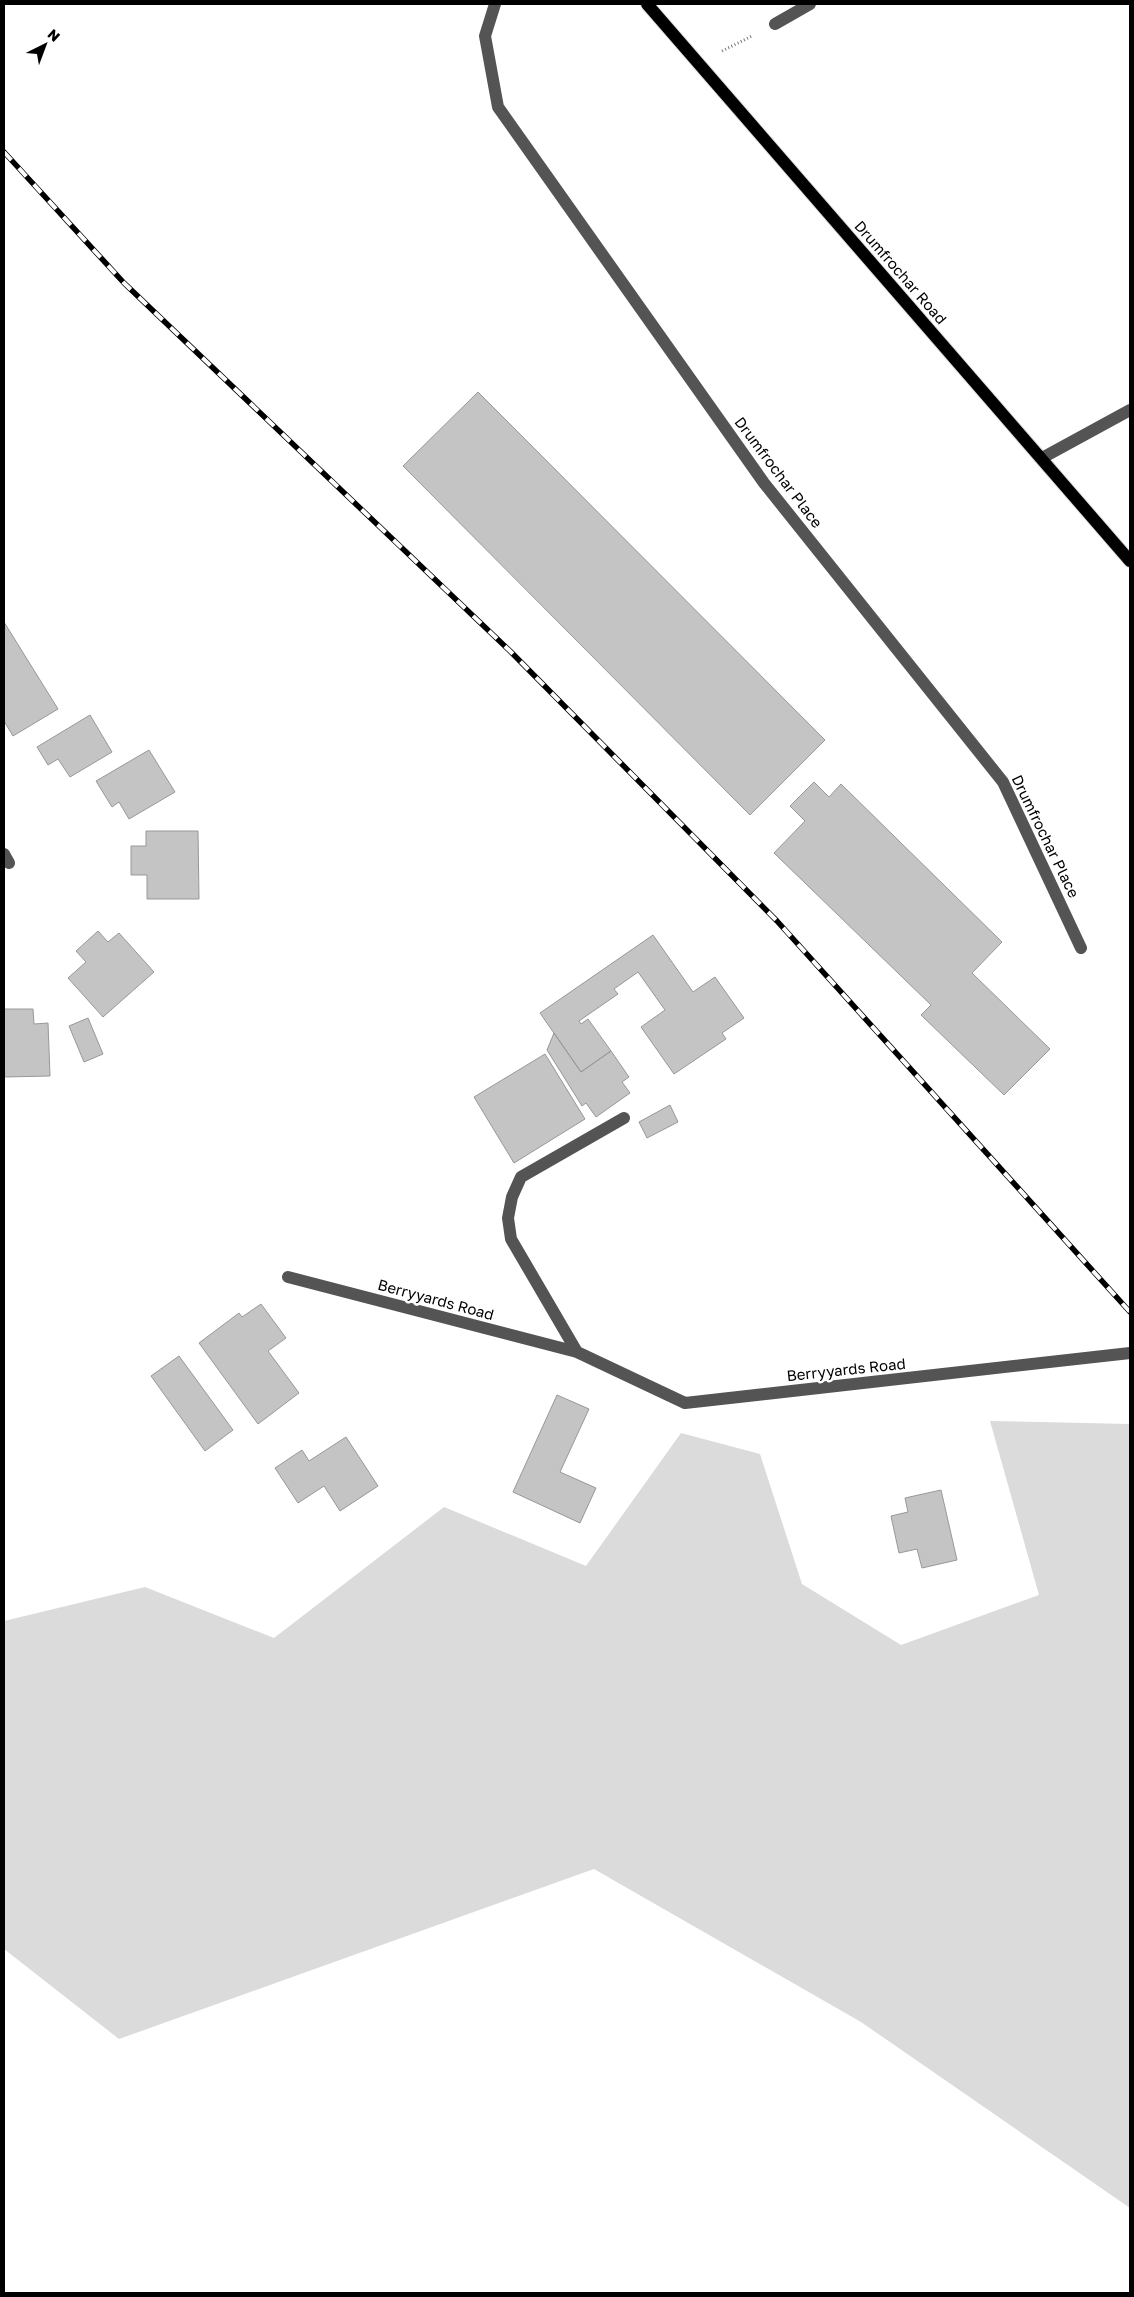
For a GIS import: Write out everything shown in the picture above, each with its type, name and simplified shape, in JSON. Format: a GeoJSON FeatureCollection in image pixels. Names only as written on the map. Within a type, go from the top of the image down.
{"type":"FeatureCollection","features":[{"type":"Feature","properties":{"kind":"main road","name":"Drumfrochar Road"},"geometry":{"type":"LineString","coordinates":[[647,4],[1130,561]]}},
{"type":"Feature","properties":{"kind":"street","name":"Drumfrochar Place"},"geometry":{"type":"LineString","coordinates":[[496,4],[485,36],[498,107],[764,483],[1003,782],[1081,948]]}},
{"type":"Feature","properties":{"kind":"street"},"geometry":{"type":"LineString","coordinates":[[775,24],[810,4]]}},
{"type":"Feature","properties":{"kind":"street"},"geometry":{"type":"LineString","coordinates":[[1042,458],[1130,410]]}},
{"type":"Feature","properties":{"kind":"street"},"geometry":{"type":"LineString","coordinates":[[577,1352],[511,1239],[508,1218],[512,1197],[521,1177],[624,1118]]}},
{"type":"Feature","properties":{"kind":"street","name":"Berryyards Road"},"geometry":{"type":"LineString","coordinates":[[288,1277],[577,1352],[685,1403],[1130,1353]]}},
{"type":"Feature","properties":{"kind":"path"},"geometry":{"type":"LineString","coordinates":[[699,63],[775,24]]}},
{"type":"Feature","properties":{"kind":"shaded area"},"geometry":{"type":"Polygon","coordinates":[[[990,1421],[1130,1424],[1130,2208],[861,2022],[594,1869],[119,2039],[4,1949],[4,1621],[145,1587],[274,1638],[444,1507],[586,1566],[681,1433],[760,1454],[802,1584],[901,1645],[1039,1595],[990,1421]]]}},
{"type":"Feature","properties":{"kind":"building"},"geometry":{"type":"Polygon","coordinates":[[[478,392],[825,740],[750,815],[403,466],[478,392]]]}},
{"type":"Feature","properties":{"kind":"building"},"geometry":{"type":"Polygon","coordinates":[[[4,622],[58,709],[13,736],[4,721],[4,622]]]}},
{"type":"Feature","properties":{"kind":"building"},"geometry":{"type":"Polygon","coordinates":[[[90,715],[112,752],[70,777],[58,759],[48,765],[37,747],[90,715]]]}},
{"type":"Feature","properties":{"kind":"building"},"geometry":{"type":"Polygon","coordinates":[[[149,750],[175,792],[129,819],[119,802],[112,807],[96,781],[149,750]]]}},
{"type":"Feature","properties":{"kind":"building"},"geometry":{"type":"Polygon","coordinates":[[[814,782],[829,797],[841,784],[1002,942],[972,973],[1050,1049],[1004,1095],[921,1015],[931,1005],[774,853],[805,821],[790,806],[814,782]]]}},
{"type":"Feature","properties":{"kind":"building"},"geometry":{"type":"Polygon","coordinates":[[[146,831],[198,831],[199,899],[147,899],[147,875],[131,875],[131,846],[146,846],[146,831]]]}},
{"type":"Feature","properties":{"kind":"building"},"geometry":{"type":"Polygon","coordinates":[[[98,931],[108,942],[119,933],[154,972],[103,1017],[68,978],[86,962],[76,951],[98,931]]]}},
{"type":"Feature","properties":{"kind":"building"},"geometry":{"type":"Polygon","coordinates":[[[653,935],[693,992],[715,977],[744,1018],[722,1033],[726,1039],[674,1074],[641,1027],[665,1010],[638,972],[614,989],[618,994],[579,1021],[581,1024],[588,1019],[611,1051],[581,1072],[540,1013],[653,935]]]}},
{"type":"Feature","properties":{"kind":"building"},"geometry":{"type":"Polygon","coordinates":[[[4,1009],[33,1009],[34,1024],[48,1023],[50,1076],[4,1077],[4,1009]]]}},
{"type":"Feature","properties":{"kind":"building"},"geometry":{"type":"Polygon","coordinates":[[[88,1018],[103,1054],[84,1062],[69,1026],[88,1018]]]}},
{"type":"Feature","properties":{"kind":"building"},"geometry":{"type":"Polygon","coordinates":[[[554,1033],[581,1072],[611,1051],[629,1077],[622,1082],[630,1093],[596,1117],[586,1103],[582,1106],[547,1050],[554,1033]]]}},
{"type":"Feature","properties":{"kind":"building"},"geometry":{"type":"Polygon","coordinates":[[[545,1054],[585,1119],[514,1163],[474,1097],[545,1054]]]}},
{"type":"Feature","properties":{"kind":"building"},"geometry":{"type":"Polygon","coordinates":[[[670,1105],[678,1122],[647,1138],[639,1122],[670,1105]]]}},
{"type":"Feature","properties":{"kind":"building"},"geometry":{"type":"Polygon","coordinates":[[[261,1304],[286,1338],[268,1351],[299,1393],[258,1424],[199,1343],[239,1313],[242,1317],[261,1304]]]}},
{"type":"Feature","properties":{"kind":"building"},"geometry":{"type":"Polygon","coordinates":[[[179,1356],[233,1430],[205,1451],[151,1376],[179,1356]]]}},
{"type":"Feature","properties":{"kind":"building"},"geometry":{"type":"Polygon","coordinates":[[[557,1395],[589,1409],[560,1472],[596,1488],[580,1523],[513,1492],[557,1395]]]}},
{"type":"Feature","properties":{"kind":"building"},"geometry":{"type":"Polygon","coordinates":[[[346,1437],[378,1486],[340,1511],[324,1486],[298,1503],[275,1468],[302,1450],[309,1461],[346,1437]]]}},
{"type":"Feature","properties":{"kind":"building"},"geometry":{"type":"Polygon","coordinates":[[[941,1490],[957,1560],[922,1568],[917,1549],[899,1553],[891,1516],[908,1512],[905,1498],[941,1490]]]}},
{"type":"Feature","properties":{"kind":"railway"},"geometry":{"type":"LineString","coordinates":[[4,152],[124,283],[510,651],[777,921],[1130,1312]]}}]}
